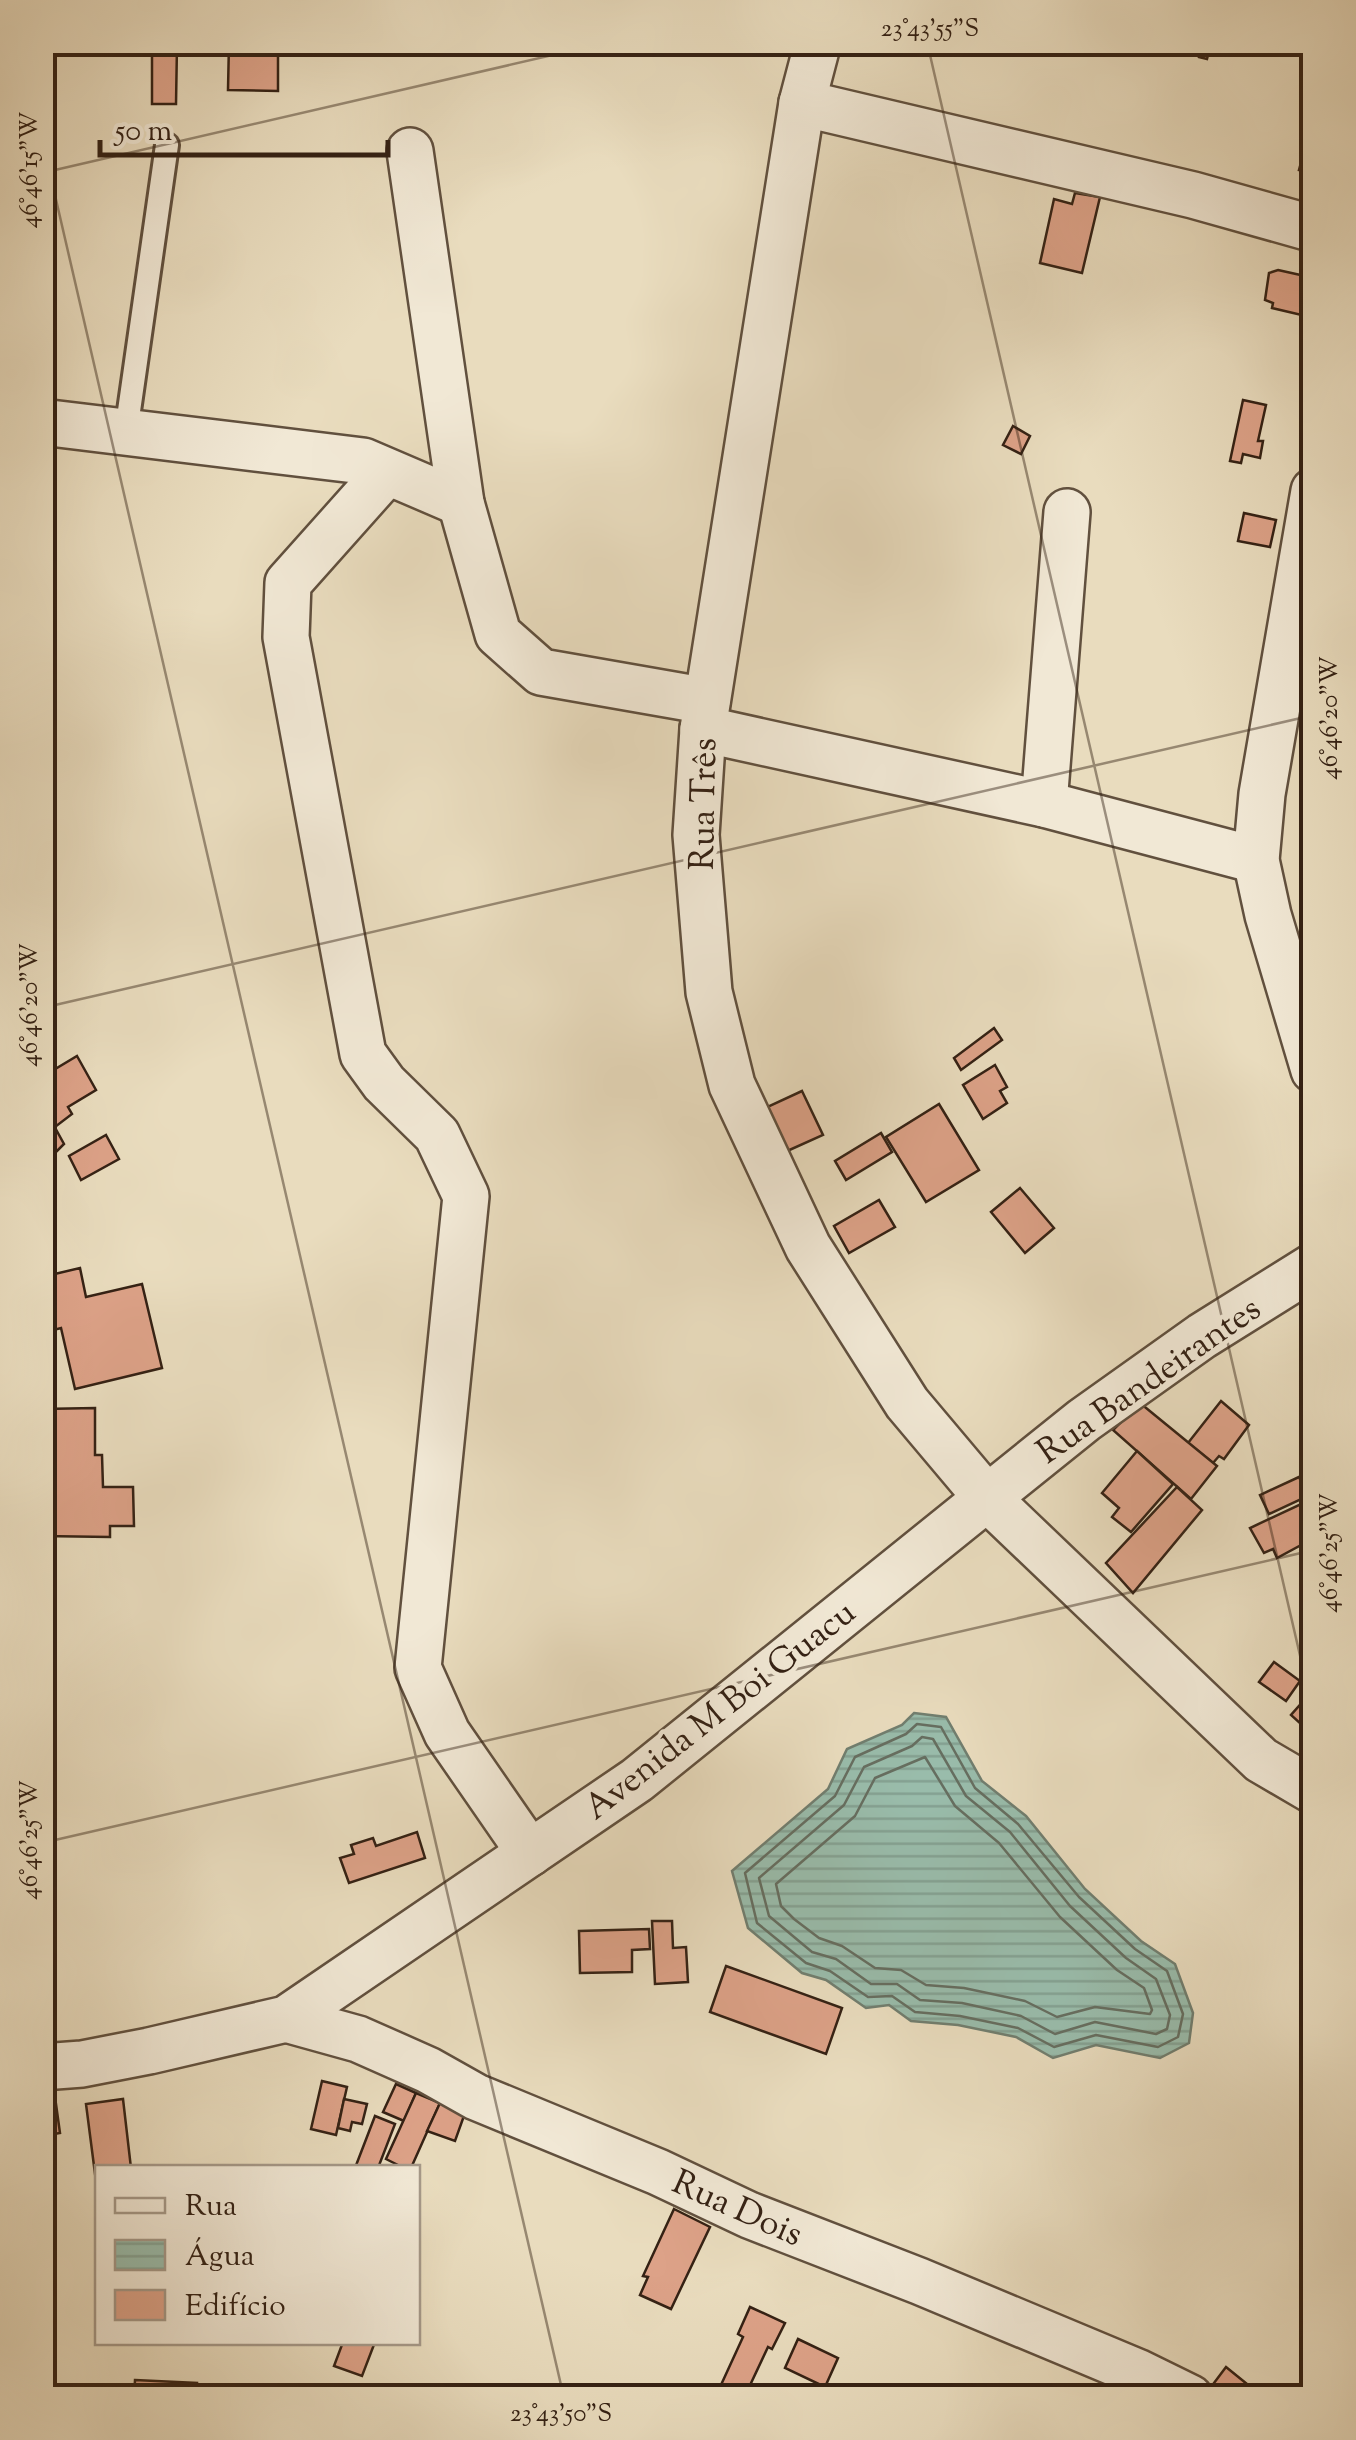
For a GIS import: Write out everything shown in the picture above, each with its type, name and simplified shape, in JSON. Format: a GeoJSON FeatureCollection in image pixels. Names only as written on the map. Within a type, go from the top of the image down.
{"type":"FeatureCollection","features":[{"type":"Feature","properties":{"kind":"street","name":"Rua Três"},"geometry":{"type":"LineString","coordinates":[[818,42],[802,103],[705,715],[696,834],[708,992],[732,1085],[808,1247],[907,1403],[986,1498]]}},
{"type":"Feature","properties":{"kind":"street"},"geometry":{"type":"LineString","coordinates":[[802,103],[1193,196],[1314,229]]}},
{"type":"Feature","properties":{"kind":"street"},"geometry":{"type":"LineString","coordinates":[[410,151],[460,504],[498,634],[541,672],[1256,860]]}},
{"type":"Feature","properties":{"kind":"street"},"geometry":{"type":"LineString","coordinates":[[42,422],[362,460],[460,504]]}},
{"type":"Feature","properties":{"kind":"street"},"geometry":{"type":"LineString","coordinates":[[387,472],[288,583],[286,637],[363,1054],[384,1083],[437,1135],[466,1196],[418,1668],[448,1734],[530,1852]]}},
{"type":"Feature","properties":{"kind":"street"},"geometry":{"type":"LineString","coordinates":[[1314,491],[1262,794],[1256,860],[1314,1070]]}},
{"type":"Feature","properties":{"kind":"street"},"geometry":{"type":"LineString","coordinates":[[1044,804],[1067,512]]}},
{"type":"Feature","properties":{"kind":"street","name":"Rua Bandeirantes"},"geometry":{"type":"LineString","coordinates":[[986,1498],[1084,1420],[1202,1336],[1314,1266]]}},
{"type":"Feature","properties":{"kind":"street"},"geometry":{"type":"LineString","coordinates":[[986,1498],[1261,1760],[1314,1791]]}},
{"type":"Feature","properties":{"kind":"street","name":"Avenida M Boi Guacu"},"geometry":{"type":"LineString","coordinates":[[42,2067],[82,2064],[286,2019],[637,1780],[986,1498]]}},
{"type":"Feature","properties":{"kind":"street","name":"Rua Dois"},"geometry":{"type":"LineString","coordinates":[[286,2019],[358,2039],[490,2103],[658,2172],[749,2215],[919,2281],[1138,2372],[1190,2398]]}},
{"type":"Feature","properties":{"kind":"lane"},"geometry":{"type":"LineString","coordinates":[[126,432],[167,145]]}},
{"type":"Feature","properties":{"kind":"water"},"geometry":{"type":"Polygon","coordinates":[[[914,1713],[946,1717],[982,1781],[1026,1816],[1085,1889],[1141,1941],[1175,1964],[1193,2013],[1189,2043],[1160,2058],[1096,2045],[1053,2058],[1016,2037],[958,2025],[911,2021],[889,2005],[866,2008],[826,1980],[802,1973],[748,1928],[732,1871],[828,1789],[847,1749],[902,1725],[914,1713]]]}},
{"type":"Feature","properties":{"kind":"building"},"geometry":{"type":"Polygon","coordinates":[[[188,42],[217,42],[217,49],[188,49],[188,42]]]}},
{"type":"Feature","properties":{"kind":"building"},"geometry":{"type":"Polygon","coordinates":[[[229,42],[278,42],[278,91],[228,90],[229,42]]]}},
{"type":"Feature","properties":{"kind":"building"},"geometry":{"type":"Polygon","coordinates":[[[1202,42],[1228,42],[1226,51],[1210,47],[1207,59],[1199,57],[1202,42]]]}},
{"type":"Feature","properties":{"kind":"building"},"geometry":{"type":"Polygon","coordinates":[[[152,45],[177,45],[176,104],[152,104],[152,45]]]}},
{"type":"Feature","properties":{"kind":"building"},"geometry":{"type":"Polygon","coordinates":[[[1310,128],[1314,129],[1314,173],[1299,170],[1310,128]]]}},
{"type":"Feature","properties":{"kind":"building"},"geometry":{"type":"Polygon","coordinates":[[[42,164],[53,216],[42,218],[42,164]]]}},
{"type":"Feature","properties":{"kind":"building"},"geometry":{"type":"Polygon","coordinates":[[[1075,193],[1100,197],[1082,273],[1040,263],[1054,199],[1072,204],[1075,193]]]}},
{"type":"Feature","properties":{"kind":"building"},"geometry":{"type":"Polygon","coordinates":[[[1278,270],[1314,278],[1310,317],[1272,308],[1273,303],[1265,300],[1269,273],[1278,270]]]}},
{"type":"Feature","properties":{"kind":"building"},"geometry":{"type":"Polygon","coordinates":[[[1243,400],[1266,405],[1258,441],[1263,441],[1260,458],[1243,454],[1241,463],[1230,461],[1243,400]]]}},
{"type":"Feature","properties":{"kind":"building"},"geometry":{"type":"Polygon","coordinates":[[[1013,426],[1030,436],[1021,454],[1003,445],[1013,426]]]}},
{"type":"Feature","properties":{"kind":"building"},"geometry":{"type":"Polygon","coordinates":[[[1244,513],[1276,520],[1270,547],[1238,541],[1244,513]]]}},
{"type":"Feature","properties":{"kind":"building"},"geometry":{"type":"Polygon","coordinates":[[[994,1028],[1002,1040],[961,1070],[954,1058],[994,1028]]]}},
{"type":"Feature","properties":{"kind":"building"},"geometry":{"type":"Polygon","coordinates":[[[77,1056],[96,1090],[68,1107],[72,1114],[55,1127],[42,1104],[42,1077],[77,1056]]]}},
{"type":"Feature","properties":{"kind":"building"},"geometry":{"type":"Polygon","coordinates":[[[995,1065],[1007,1087],[1000,1091],[1007,1103],[983,1119],[963,1085],[995,1065]]]}},
{"type":"Feature","properties":{"kind":"building"},"geometry":{"type":"Polygon","coordinates":[[[802,1091],[823,1135],[785,1152],[765,1108],[802,1091]]]}},
{"type":"Feature","properties":{"kind":"building"},"geometry":{"type":"Polygon","coordinates":[[[42,1104],[64,1144],[42,1166],[42,1104]]]}},
{"type":"Feature","properties":{"kind":"building"},"geometry":{"type":"Polygon","coordinates":[[[939,1104],[979,1170],[926,1202],[886,1137],[939,1104]]]}},
{"type":"Feature","properties":{"kind":"building"},"geometry":{"type":"Polygon","coordinates":[[[881,1133],[892,1152],[846,1180],[835,1161],[881,1133]]]}},
{"type":"Feature","properties":{"kind":"building"},"geometry":{"type":"Polygon","coordinates":[[[106,1135],[119,1159],[81,1180],[69,1156],[106,1135]]]}},
{"type":"Feature","properties":{"kind":"building"},"geometry":{"type":"Polygon","coordinates":[[[1020,1188],[1054,1228],[1025,1253],[991,1212],[1020,1188]]]}},
{"type":"Feature","properties":{"kind":"building"},"geometry":{"type":"Polygon","coordinates":[[[879,1200],[895,1227],[849,1253],[834,1226],[879,1200]]]}},
{"type":"Feature","properties":{"kind":"building"},"geometry":{"type":"Polygon","coordinates":[[[80,1268],[86,1297],[142,1284],[162,1368],[75,1389],[61,1328],[42,1333],[42,1307],[46,1306],[42,1277],[80,1268]]]}},
{"type":"Feature","properties":{"kind":"building"},"geometry":{"type":"Polygon","coordinates":[[[1221,1401],[1249,1425],[1224,1459],[1219,1456],[1213,1463],[1188,1443],[1221,1401]]]}},
{"type":"Feature","properties":{"kind":"building"},"geometry":{"type":"Polygon","coordinates":[[[1140,1403],[1217,1466],[1191,1499],[1113,1430],[1140,1403]]]}},
{"type":"Feature","properties":{"kind":"building"},"geometry":{"type":"Polygon","coordinates":[[[95,1408],[95,1455],[102,1455],[103,1487],[133,1487],[134,1526],[110,1526],[110,1537],[42,1536],[42,1409],[95,1408]]]}},
{"type":"Feature","properties":{"kind":"building"},"geometry":{"type":"Polygon","coordinates":[[[1137,1451],[1173,1484],[1131,1532],[1112,1517],[1119,1508],[1102,1493],[1137,1451]]]}},
{"type":"Feature","properties":{"kind":"building"},"geometry":{"type":"Polygon","coordinates":[[[1299,1477],[1308,1496],[1269,1514],[1260,1495],[1299,1477]]]}},
{"type":"Feature","properties":{"kind":"building"},"geometry":{"type":"Polygon","coordinates":[[[1177,1487],[1202,1510],[1133,1593],[1106,1563],[1177,1487]]]}},
{"type":"Feature","properties":{"kind":"building"},"geometry":{"type":"Polygon","coordinates":[[[1314,1498],[1314,1538],[1277,1558],[1273,1549],[1264,1553],[1250,1528],[1314,1498]]]}},
{"type":"Feature","properties":{"kind":"building"},"geometry":{"type":"Polygon","coordinates":[[[1274,1662],[1300,1681],[1286,1701],[1259,1682],[1274,1662]]]}},
{"type":"Feature","properties":{"kind":"building"},"geometry":{"type":"Polygon","coordinates":[[[1306,1698],[1314,1705],[1314,1736],[1291,1715],[1306,1698]]]}},
{"type":"Feature","properties":{"kind":"building"},"geometry":{"type":"Polygon","coordinates":[[[417,1832],[425,1858],[349,1883],[340,1858],[354,1854],[351,1845],[373,1838],[376,1846],[417,1832]]]}},
{"type":"Feature","properties":{"kind":"building"},"geometry":{"type":"Polygon","coordinates":[[[652,1921],[672,1921],[673,1948],[686,1947],[688,1982],[655,1984],[652,1921]]]}},
{"type":"Feature","properties":{"kind":"building"},"geometry":{"type":"Polygon","coordinates":[[[649,1929],[650,1949],[632,1950],[632,1972],[580,1973],[579,1931],[649,1929]]]}},
{"type":"Feature","properties":{"kind":"building"},"geometry":{"type":"Polygon","coordinates":[[[726,1966],[842,2008],[826,2054],[710,2012],[726,1966]]]}},
{"type":"Feature","properties":{"kind":"building"},"geometry":{"type":"Polygon","coordinates":[[[322,2081],[347,2087],[336,2135],[311,2129],[322,2081]]]}},
{"type":"Feature","properties":{"kind":"building"},"geometry":{"type":"Polygon","coordinates":[[[396,2084],[416,2093],[404,2121],[383,2112],[396,2084]]]}},
{"type":"Feature","properties":{"kind":"building"},"geometry":{"type":"Polygon","coordinates":[[[416,2093],[440,2103],[412,2165],[398,2165],[386,2159],[416,2093]]]}},
{"type":"Feature","properties":{"kind":"building"},"geometry":{"type":"Polygon","coordinates":[[[55,2097],[60,2133],[42,2136],[42,2098],[55,2097]]]}},
{"type":"Feature","properties":{"kind":"building"},"geometry":{"type":"Polygon","coordinates":[[[123,2099],[131,2165],[95,2165],[95,2174],[86,2104],[123,2099]]]}},
{"type":"Feature","properties":{"kind":"building"},"geometry":{"type":"Polygon","coordinates":[[[344,2099],[367,2104],[362,2124],[352,2122],[350,2131],[338,2128],[344,2099]]]}},
{"type":"Feature","properties":{"kind":"building"},"geometry":{"type":"Polygon","coordinates":[[[440,2103],[465,2113],[455,2141],[427,2131],[440,2103]]]}},
{"type":"Feature","properties":{"kind":"building"},"geometry":{"type":"Polygon","coordinates":[[[375,2116],[395,2124],[379,2165],[356,2165],[375,2116]]]}},
{"type":"Feature","properties":{"kind":"building"},"geometry":{"type":"Polygon","coordinates":[[[674,2209],[710,2227],[671,2309],[640,2295],[648,2277],[643,2276],[674,2209]]]}},
{"type":"Feature","properties":{"kind":"building"},"geometry":{"type":"Polygon","coordinates":[[[750,2307],[785,2323],[772,2349],[768,2347],[744,2398],[715,2398],[743,2337],[738,2334],[750,2307]]]}},
{"type":"Feature","properties":{"kind":"building"},"geometry":{"type":"Polygon","coordinates":[[[798,2339],[838,2358],[825,2387],[785,2368],[798,2339]]]}},
{"type":"Feature","properties":{"kind":"building"},"geometry":{"type":"Polygon","coordinates":[[[342,2345],[374,2345],[362,2376],[334,2366],[342,2345]]]}},
{"type":"Feature","properties":{"kind":"building"},"geometry":{"type":"Polygon","coordinates":[[[1226,2367],[1247,2384],[1237,2398],[1225,2398],[1211,2387],[1226,2367]]]}},
{"type":"Feature","properties":{"kind":"building"},"geometry":{"type":"Polygon","coordinates":[[[135,2380],[197,2383],[196,2398],[134,2398],[135,2380]]]}},
{"type":"Feature","properties":{"kind":"building"},"geometry":{"type":"Polygon","coordinates":[[[115,2389],[118,2398],[95,2398],[115,2389]]]}}]}
